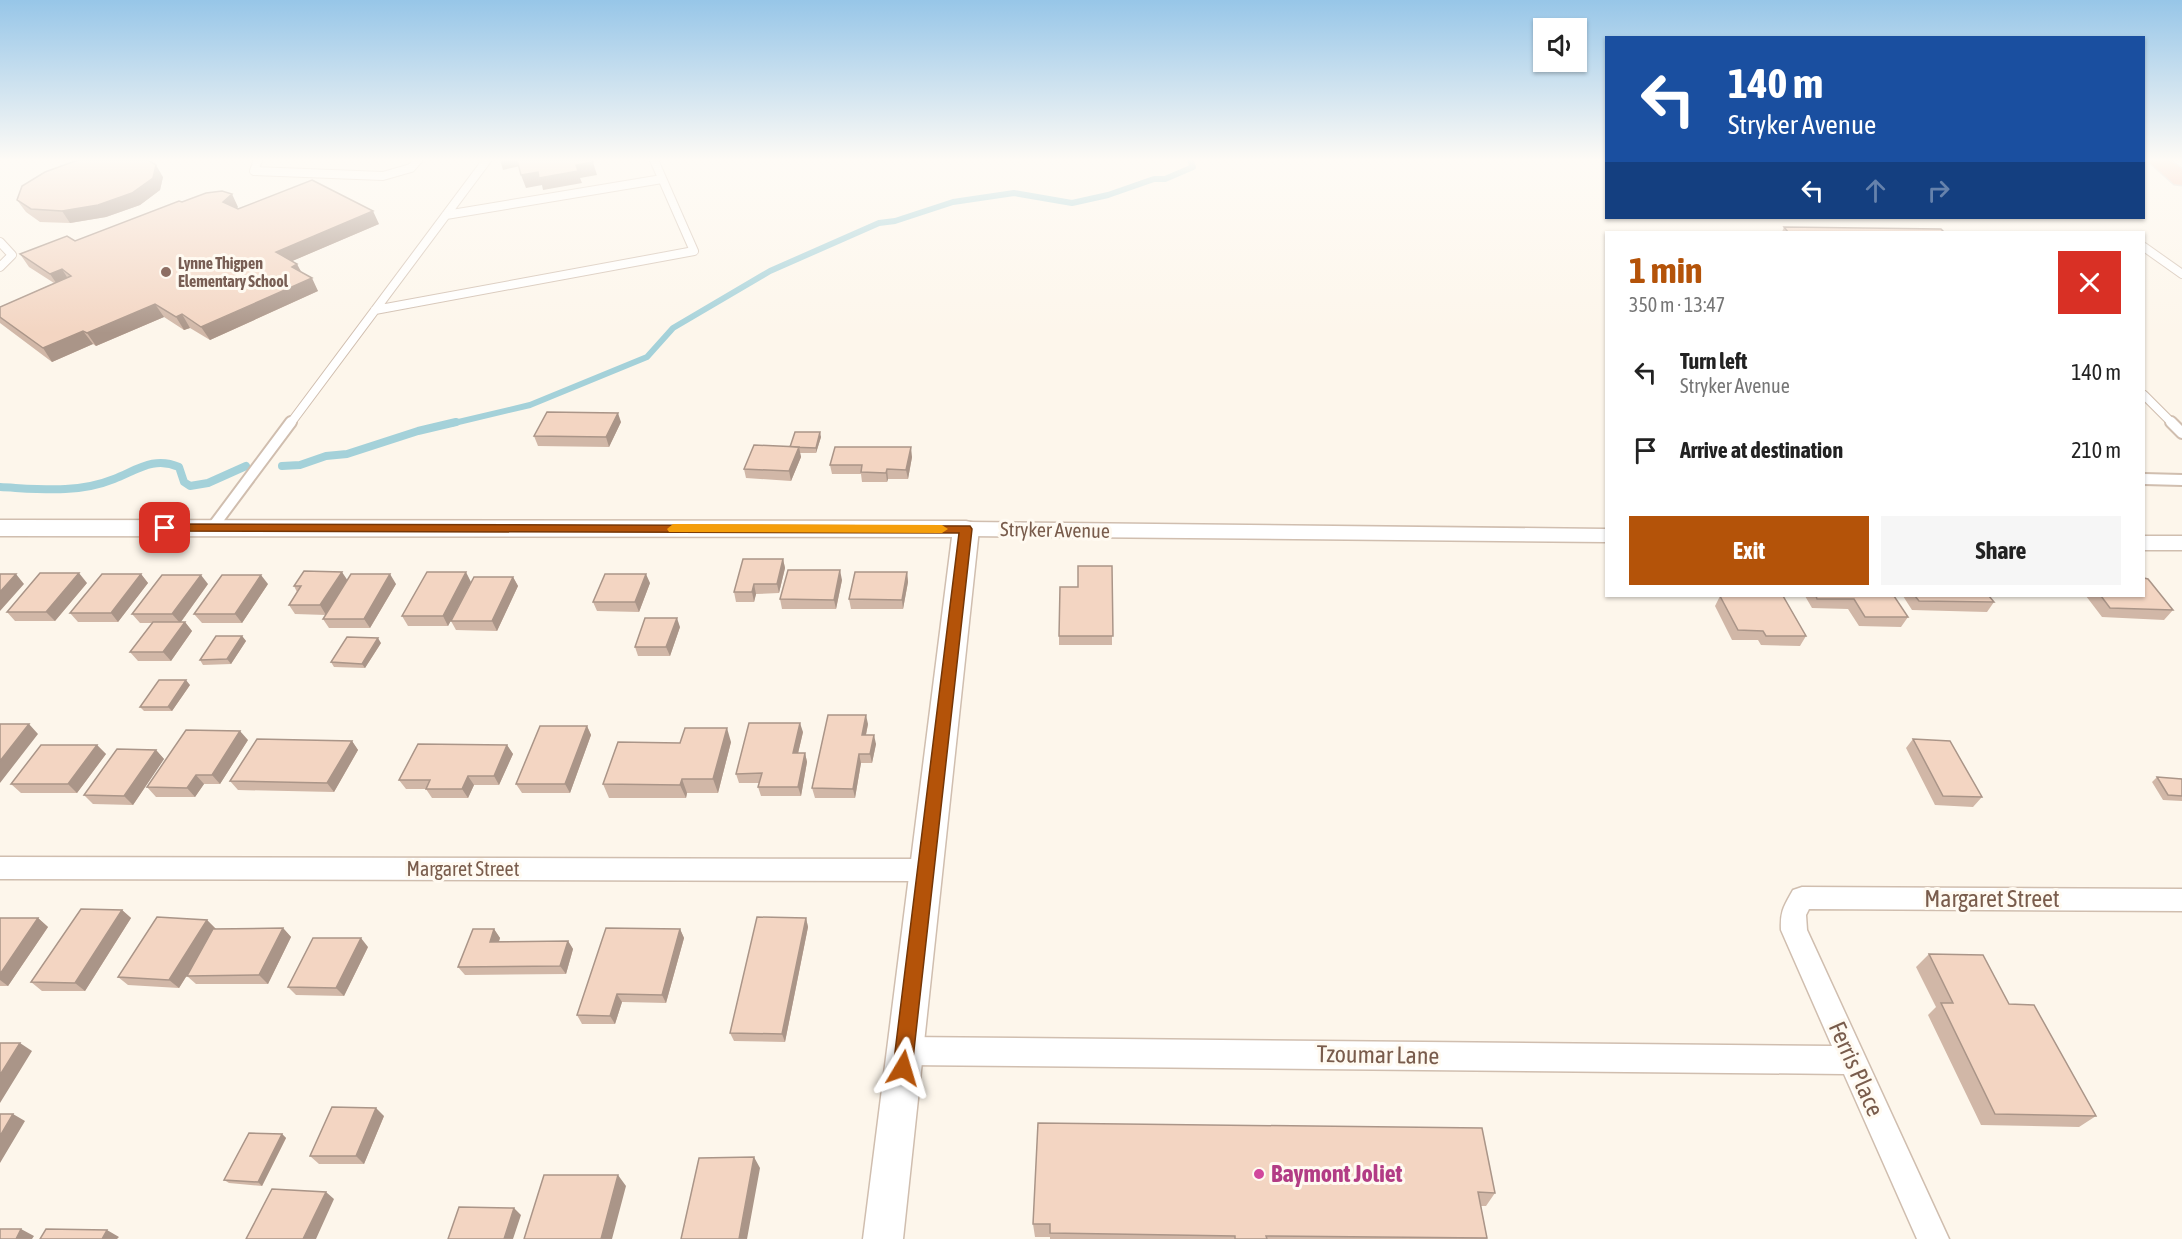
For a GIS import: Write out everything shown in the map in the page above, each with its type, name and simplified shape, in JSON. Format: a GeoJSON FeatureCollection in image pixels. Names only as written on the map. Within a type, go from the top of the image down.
{"type":"FeatureCollection","features":[{"type":"Feature","properties":{"kind":"street","name":"Stryker Avenue"},"geometry":{"type":"LineString","coordinates":[[0,528],[966,529],[1605,536]]}},
{"type":"Feature","properties":{"kind":"street"},"geometry":{"type":"LineString","coordinates":[[883,1239],[966,529]]}},
{"type":"Feature","properties":{"kind":"street"},"geometry":{"type":"LineString","coordinates":[[2145,543],[2182,543]]}},
{"type":"Feature","properties":{"kind":"street","name":"Margaret Street"},"geometry":{"type":"LineString","coordinates":[[0,868],[927,870]]}},
{"type":"Feature","properties":{"kind":"street","name":"Margaret Street"},"geometry":{"type":"LineString","coordinates":[[1802,898],[2182,900]]}},
{"type":"Feature","properties":{"kind":"street","name":"Ferris Place"},"geometry":{"type":"LineString","coordinates":[[1802,898],[1793,914],[1794,930],[1933,1239]]}},
{"type":"Feature","properties":{"kind":"street","name":"Tzoumar Lane"},"geometry":{"type":"LineString","coordinates":[[904,1051],[1852,1060]]}},
{"type":"Feature","properties":{"kind":"lane"},"geometry":{"type":"LineString","coordinates":[[212,528],[444,218]]}},
{"type":"Feature","properties":{"kind":"lane"},"geometry":{"type":"LineString","coordinates":[[375,309],[694,251],[679,218]]}},
{"type":"Feature","properties":{"kind":"lane"},"geometry":{"type":"LineString","coordinates":[[0,242],[12,255],[0,267]]}},
{"type":"Feature","properties":{"kind":"lane"},"geometry":{"type":"LineString","coordinates":[[2145,248],[2182,274]]}},
{"type":"Feature","properties":{"kind":"lane"},"geometry":{"type":"LineString","coordinates":[[2145,395],[2182,433]]}},
{"type":"Feature","properties":{"kind":"lane"},"geometry":{"type":"LineString","coordinates":[[2145,479],[2182,480]]}},
{"type":"Feature","properties":{"kind":"building","name":"Lynne Thigpen Elementary School"},"geometry":{"type":"Polygon","coordinates":[[[135,218],[357,218],[276,252],[297,264],[292,267],[312,278],[201,327],[182,314],[176,317],[155,304],[87,333],[83,331],[43,348],[0,317],[0,307],[71,276],[62,269],[50,274],[20,254],[67,236],[75,241],[135,218]]]}},
{"type":"Feature","properties":{"kind":"building"},"geometry":{"type":"Polygon","coordinates":[[[1784,227],[1941,229],[1943,231],[1787,231],[1784,227]]]}},
{"type":"Feature","properties":{"kind":"building"},"geometry":{"type":"Polygon","coordinates":[[[547,412],[618,413],[606,437],[534,436],[547,412]]]}},
{"type":"Feature","properties":{"kind":"building"},"geometry":{"type":"Polygon","coordinates":[[[795,432],[820,432],[816,448],[790,447],[795,432]]]}},
{"type":"Feature","properties":{"kind":"building"},"geometry":{"type":"Polygon","coordinates":[[[754,445],[799,447],[789,471],[744,469],[754,445]]]}},
{"type":"Feature","properties":{"kind":"building"},"geometry":{"type":"Polygon","coordinates":[[[835,447],[911,447],[906,470],[887,469],[886,473],[861,472],[862,465],[830,465],[835,447]]]}},
{"type":"Feature","properties":{"kind":"building"},"geometry":{"type":"Polygon","coordinates":[[[743,559],[783,559],[777,584],[754,584],[752,592],[734,592],[743,559]]]}},
{"type":"Feature","properties":{"kind":"building"},"geometry":{"type":"Polygon","coordinates":[[[1078,566],[1112,566],[1113,636],[1059,636],[1060,587],[1078,587],[1078,566]]]}},
{"type":"Feature","properties":{"kind":"building"},"geometry":{"type":"Polygon","coordinates":[[[788,570],[840,570],[834,600],[780,599],[788,570]]]}},
{"type":"Feature","properties":{"kind":"building"},"geometry":{"type":"Polygon","coordinates":[[[304,571],[342,572],[320,605],[289,605],[301,586],[294,586],[304,571]]]}},
{"type":"Feature","properties":{"kind":"building"},"geometry":{"type":"Polygon","coordinates":[[[427,572],[466,572],[443,616],[402,616],[427,572]]]}},
{"type":"Feature","properties":{"kind":"building"},"geometry":{"type":"Polygon","coordinates":[[[855,572],[907,572],[902,600],[849,599],[855,572]]]}},
{"type":"Feature","properties":{"kind":"building"},"geometry":{"type":"Polygon","coordinates":[[[40,573],[79,573],[46,612],[7,612],[40,573]]]}},
{"type":"Feature","properties":{"kind":"building"},"geometry":{"type":"Polygon","coordinates":[[[0,574],[16,574],[0,592],[0,574]]]}},
{"type":"Feature","properties":{"kind":"building"},"geometry":{"type":"Polygon","coordinates":[[[102,574],[141,574],[111,613],[70,613],[102,574]]]}},
{"type":"Feature","properties":{"kind":"building"},"geometry":{"type":"Polygon","coordinates":[[[351,574],[390,574],[364,619],[323,619],[351,574]]]}},
{"type":"Feature","properties":{"kind":"building"},"geometry":{"type":"Polygon","coordinates":[[[605,574],[646,574],[635,602],[593,602],[605,574]]]}},
{"type":"Feature","properties":{"kind":"building"},"geometry":{"type":"Polygon","coordinates":[[[162,575],[201,575],[172,614],[132,614],[162,575]]]}},
{"type":"Feature","properties":{"kind":"building"},"geometry":{"type":"Polygon","coordinates":[[[222,575],[261,575],[235,614],[194,614],[222,575]]]}},
{"type":"Feature","properties":{"kind":"building"},"geometry":{"type":"Polygon","coordinates":[[[474,577],[513,577],[492,621],[451,621],[474,577]]]}},
{"type":"Feature","properties":{"kind":"building"},"geometry":{"type":"Polygon","coordinates":[[[2145,578],[2173,610],[2110,608],[2102,597],[2145,597],[2145,578]]]}},
{"type":"Feature","properties":{"kind":"building"},"geometry":{"type":"Polygon","coordinates":[[[1721,597],[1784,597],[1806,636],[1766,636],[1763,631],[1738,630],[1721,597]]]}},
{"type":"Feature","properties":{"kind":"building"},"geometry":{"type":"Polygon","coordinates":[[[1816,597],[1895,597],[1908,617],[1865,617],[1854,599],[1817,599],[1816,597]]]}},
{"type":"Feature","properties":{"kind":"building"},"geometry":{"type":"Polygon","coordinates":[[[1916,597],[1990,597],[1994,602],[1919,601],[1916,597]]]}},
{"type":"Feature","properties":{"kind":"building"},"geometry":{"type":"Polygon","coordinates":[[[645,618],[677,618],[666,647],[635,647],[645,618]]]}},
{"type":"Feature","properties":{"kind":"building"},"geometry":{"type":"Polygon","coordinates":[[[153,622],[185,622],[163,652],[130,652],[153,622]]]}},
{"type":"Feature","properties":{"kind":"building"},"geometry":{"type":"Polygon","coordinates":[[[216,636],[242,636],[227,659],[200,660],[216,636]]]}},
{"type":"Feature","properties":{"kind":"building"},"geometry":{"type":"Polygon","coordinates":[[[347,637],[378,638],[362,664],[331,662],[347,637]]]}},
{"type":"Feature","properties":{"kind":"building"},"geometry":{"type":"Polygon","coordinates":[[[159,680],[186,680],[168,707],[140,707],[159,680]]]}},
{"type":"Feature","properties":{"kind":"building"},"geometry":{"type":"Polygon","coordinates":[[[828,715],[866,715],[862,735],[874,735],[870,754],[859,754],[853,789],[812,788],[828,715]]]}},
{"type":"Feature","properties":{"kind":"building"},"geometry":{"type":"Polygon","coordinates":[[[749,723],[800,723],[793,753],[805,753],[798,787],[758,787],[762,773],[736,774],[749,723]]]}},
{"type":"Feature","properties":{"kind":"building"},"geometry":{"type":"Polygon","coordinates":[[[0,724],[29,724],[0,761],[0,724]]]}},
{"type":"Feature","properties":{"kind":"building"},"geometry":{"type":"Polygon","coordinates":[[[540,726],[587,726],[565,784],[516,784],[540,726]]]}},
{"type":"Feature","properties":{"kind":"building"},"geometry":{"type":"Polygon","coordinates":[[[685,728],[727,728],[713,779],[682,779],[680,785],[603,784],[618,742],[680,743],[685,728]]]}},
{"type":"Feature","properties":{"kind":"building"},"geometry":{"type":"Polygon","coordinates":[[[186,730],[240,731],[212,775],[196,775],[187,788],[147,787],[186,730]]]}},
{"type":"Feature","properties":{"kind":"building"},"geometry":{"type":"Polygon","coordinates":[[[257,739],[352,741],[327,783],[230,781],[257,739]]]}},
{"type":"Feature","properties":{"kind":"building"},"geometry":{"type":"Polygon","coordinates":[[[1913,739],[1950,741],[1982,797],[1943,796],[1913,739]]]}},
{"type":"Feature","properties":{"kind":"building"},"geometry":{"type":"Polygon","coordinates":[[[418,744],[507,745],[494,776],[468,776],[462,789],[426,789],[430,780],[399,780],[418,744]]]}},
{"type":"Feature","properties":{"kind":"building"},"geometry":{"type":"Polygon","coordinates":[[[41,745],[97,745],[68,784],[11,784],[41,745]]]}},
{"type":"Feature","properties":{"kind":"building"},"geometry":{"type":"Polygon","coordinates":[[[117,749],[156,750],[124,796],[84,795],[117,749]]]}},
{"type":"Feature","properties":{"kind":"building"},"geometry":{"type":"Polygon","coordinates":[[[2157,777],[2182,779],[2182,796],[2168,795],[2157,777]]]}},
{"type":"Feature","properties":{"kind":"building"},"geometry":{"type":"Polygon","coordinates":[[[81,909],[122,910],[75,983],[31,982],[81,909]]]}},
{"type":"Feature","properties":{"kind":"building"},"geometry":{"type":"Polygon","coordinates":[[[157,917],[207,920],[169,980],[118,977],[157,917]]]}},
{"type":"Feature","properties":{"kind":"building"},"geometry":{"type":"Polygon","coordinates":[[[757,917],[806,918],[782,1034],[730,1033],[757,917]]]}},
{"type":"Feature","properties":{"kind":"building"},"geometry":{"type":"Polygon","coordinates":[[[0,918],[38,918],[0,974],[0,918]]]}},
{"type":"Feature","properties":{"kind":"building"},"geometry":{"type":"Polygon","coordinates":[[[283,928],[259,975],[187,976],[213,929],[283,928]]]}},
{"type":"Feature","properties":{"kind":"building"},"geometry":{"type":"Polygon","coordinates":[[[606,928],[680,929],[662,995],[617,994],[610,1016],[577,1015],[606,928]]]}},
{"type":"Feature","properties":{"kind":"building"},"geometry":{"type":"Polygon","coordinates":[[[473,929],[494,929],[490,942],[568,941],[560,966],[458,967],[473,929]]]}},
{"type":"Feature","properties":{"kind":"building"},"geometry":{"type":"Polygon","coordinates":[[[313,938],[361,938],[336,988],[288,987],[313,938]]]}},
{"type":"Feature","properties":{"kind":"building"},"geometry":{"type":"Polygon","coordinates":[[[1929,954],[1983,955],[2009,1004],[2034,1005],[2096,1116],[1995,1114],[1941,1003],[1953,1003],[1929,954]]]}},
{"type":"Feature","properties":{"kind":"building"},"geometry":{"type":"Polygon","coordinates":[[[0,1043],[20,1043],[0,1075],[0,1043]]]}},
{"type":"Feature","properties":{"kind":"building"},"geometry":{"type":"Polygon","coordinates":[[[332,1107],[376,1108],[356,1156],[310,1156],[332,1107]]]}},
{"type":"Feature","properties":{"kind":"building"},"geometry":{"type":"Polygon","coordinates":[[[0,1114],[13,1114],[0,1136],[0,1114]]]}},
{"type":"Feature","properties":{"kind":"building","name":"Baymont Joliet"},"geometry":{"type":"Polygon","coordinates":[[[1038,1123],[1482,1128],[1495,1193],[1478,1192],[1487,1238],[1266,1236],[1267,1239],[1235,1239],[1235,1236],[1050,1233],[1050,1224],[1033,1224],[1038,1123]]]}},
{"type":"Feature","properties":{"kind":"building"},"geometry":{"type":"Polygon","coordinates":[[[249,1133],[282,1134],[258,1182],[224,1180],[249,1133]]]}},
{"type":"Feature","properties":{"kind":"building"},"geometry":{"type":"Polygon","coordinates":[[[754,1157],[739,1239],[681,1239],[699,1158],[754,1157]]]}},
{"type":"Feature","properties":{"kind":"building"},"geometry":{"type":"Polygon","coordinates":[[[544,1175],[618,1175],[601,1239],[524,1239],[544,1175]]]}},
{"type":"Feature","properties":{"kind":"building"},"geometry":{"type":"Polygon","coordinates":[[[272,1189],[326,1192],[303,1239],[246,1239],[272,1189]]]}},
{"type":"Feature","properties":{"kind":"building"},"geometry":{"type":"Polygon","coordinates":[[[459,1207],[514,1208],[504,1239],[448,1239],[459,1207]]]}},
{"type":"Feature","properties":{"kind":"building"},"geometry":{"type":"Polygon","coordinates":[[[0,1229],[21,1229],[16,1239],[0,1239],[0,1229]]]}},
{"type":"Feature","properties":{"kind":"building"},"geometry":{"type":"Polygon","coordinates":[[[46,1229],[107,1230],[102,1239],[40,1239],[46,1229]]]}},
{"type":"Feature","properties":{"kind":"waterway"},"geometry":{"type":"LineString","coordinates":[[450,424],[530,405],[647,357],[673,328],[770,271],[879,223],[905,218]]}},
{"type":"Feature","properties":{"kind":"waterway"},"geometry":{"type":"LineString","coordinates":[[282,466],[300,465],[326,456],[347,454],[418,431],[456,422]]}},
{"type":"Feature","properties":{"kind":"waterway"},"geometry":{"type":"LineString","coordinates":[[0,487],[43,489],[86,487],[146,466],[162,463],[179,467],[184,482],[190,486],[208,483],[246,466]]}},
{"type":"Feature","properties":{"kind":"slow traffic"},"geometry":{"type":"LineString","coordinates":[[673,529],[942,529]]}},
{"type":"Feature","properties":{"kind":"place","name":"Lynne Thigpen Elementary School"},"geometry":{"type":"Point","coordinates":[166,272]}},
{"type":"Feature","properties":{"kind":"place","name":"Baymont Joliet"},"geometry":{"type":"Point","coordinates":[1259,1174]}},
{"type":"Feature","properties":{"kind":"route"},"geometry":{"type":"LineString","coordinates":[[165,528],[966,529],[903,1068]]}}]}
